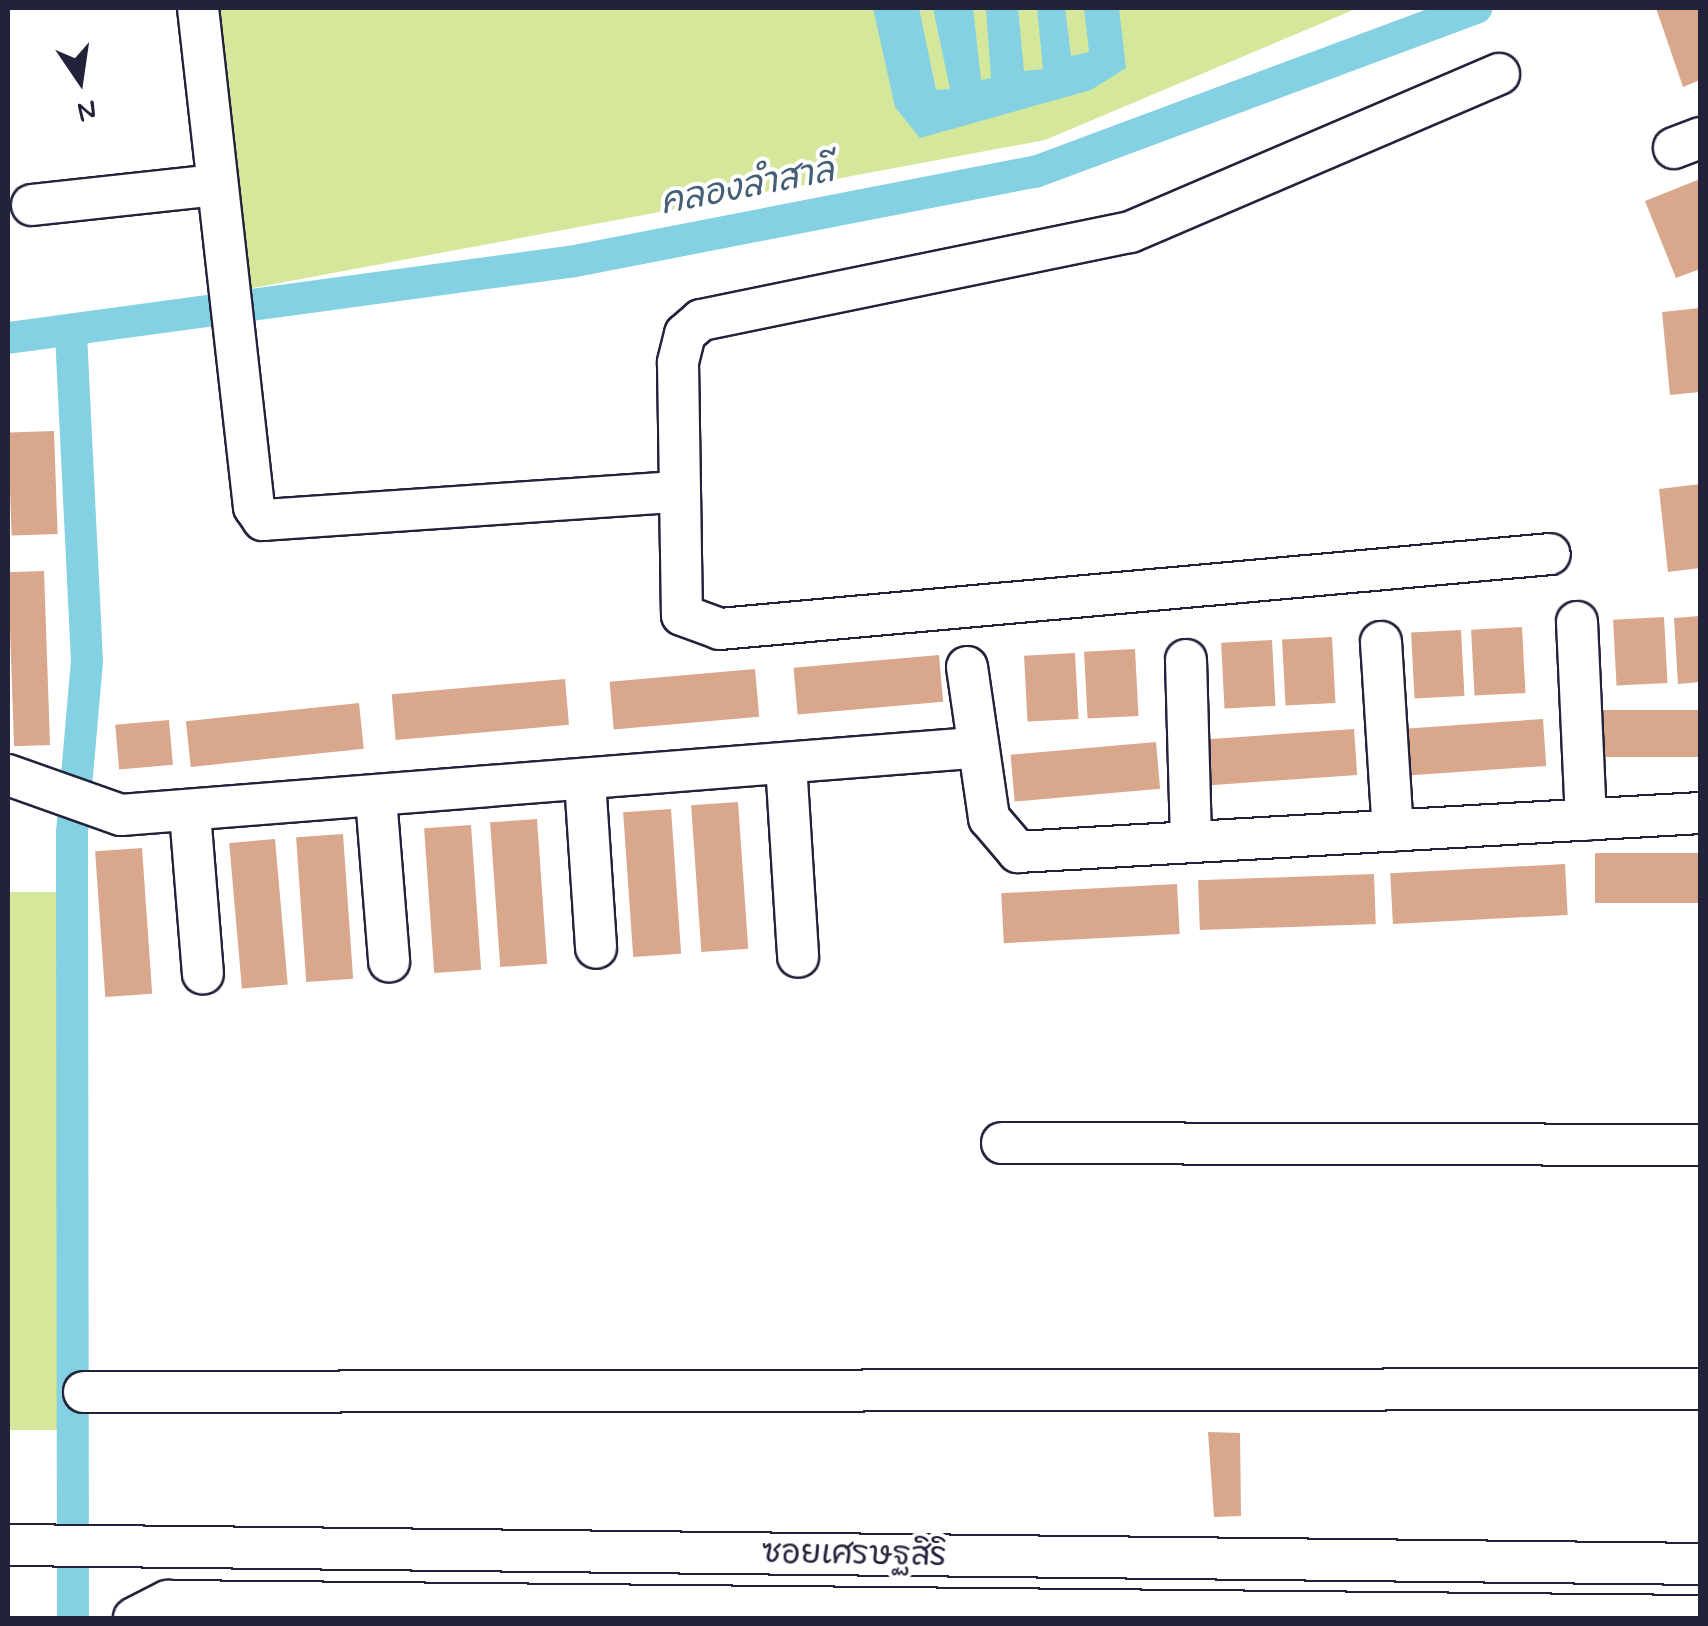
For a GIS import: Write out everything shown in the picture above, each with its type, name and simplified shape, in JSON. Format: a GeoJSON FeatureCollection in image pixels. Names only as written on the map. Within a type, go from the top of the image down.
{"type":"FeatureCollection","features":[{"type":"Feature","properties":{"kind":"street"},"geometry":{"type":"LineString","coordinates":[[198,8],[254,506],[273,524],[674,492]]}},
{"type":"Feature","properties":{"kind":"street"},"geometry":{"type":"LineString","coordinates":[[1499,74],[1130,232],[701,320],[686,334],[678,363],[674,492],[682,616],[720,629],[1550,554]]}},
{"type":"Feature","properties":{"kind":"street"},"geometry":{"type":"LineString","coordinates":[[32,205],[217,185]]}},
{"type":"Feature","properties":{"kind":"street"},"geometry":{"type":"LineString","coordinates":[[1577,622],[1586,820]]}},
{"type":"Feature","properties":{"kind":"street"},"geometry":{"type":"LineString","coordinates":[[1381,642],[1393,831]]}},
{"type":"Feature","properties":{"kind":"street"},"geometry":{"type":"LineString","coordinates":[[1186,660],[1191,842]]}},
{"type":"Feature","properties":{"kind":"street"},"geometry":{"type":"LineString","coordinates":[[967,667],[973,748],[988,818],[1018,852],[1700,814]]}},
{"type":"Feature","properties":{"kind":"street"},"geometry":{"type":"LineString","coordinates":[[8,775],[49,786],[121,815],[376,798],[973,748]]}},
{"type":"Feature","properties":{"kind":"street"},"geometry":{"type":"LineString","coordinates":[[786,764],[798,957]]}},
{"type":"Feature","properties":{"kind":"street"},"geometry":{"type":"LineString","coordinates":[[584,780],[596,948]]}},
{"type":"Feature","properties":{"kind":"street"},"geometry":{"type":"LineString","coordinates":[[376,798],[389,961]]}},
{"type":"Feature","properties":{"kind":"street"},"geometry":{"type":"LineString","coordinates":[[190,812],[203,973]]}},
{"type":"Feature","properties":{"kind":"street"},"geometry":{"type":"LineString","coordinates":[[1002,1143],[1700,1144]]}},
{"type":"Feature","properties":{"kind":"street"},"geometry":{"type":"LineString","coordinates":[[84,1392],[1700,1389]]}},
{"type":"Feature","properties":{"kind":"street","name":"ซอยเศรษฐสิริ"},"geometry":{"type":"LineString","coordinates":[[20,1545],[1700,1564]]}},
{"type":"Feature","properties":{"kind":"street"},"geometry":{"type":"LineString","coordinates":[[134,1618],[168,1601],[1063,1614],[1700,1616]]}},
{"type":"Feature","properties":{"kind":"green space"},"geometry":{"type":"Polygon","coordinates":[[[216,8],[1358,8],[1045,140],[247,289],[216,8]]]}},
{"type":"Feature","properties":{"kind":"green space"},"geometry":{"type":"Polygon","coordinates":[[[8,892],[61,892],[61,1430],[8,1430],[8,892]]]}},
{"type":"Feature","properties":{"kind":"water"},"geometry":{"type":"Polygon","coordinates":[[[873,8],[919,8],[936,90],[950,89],[933,8],[973,8],[981,80],[991,78],[986,8],[1018,8],[1024,71],[1043,69],[1037,8],[1065,8],[1071,56],[1089,52],[1084,8],[1119,8],[1126,68],[1091,90],[920,138],[895,107],[873,8]]]}},
{"type":"Feature","properties":{"kind":"building"},"geometry":{"type":"Polygon","coordinates":[[[1656,8],[1700,8],[1700,80],[1683,87],[1656,8]]]}},
{"type":"Feature","properties":{"kind":"building"},"geometry":{"type":"Polygon","coordinates":[[[1700,179],[1700,269],[1676,278],[1645,201],[1700,179]]]}},
{"type":"Feature","properties":{"kind":"building"},"geometry":{"type":"Polygon","coordinates":[[[1700,308],[1700,392],[1670,395],[1662,312],[1700,308]]]}},
{"type":"Feature","properties":{"kind":"building"},"geometry":{"type":"Polygon","coordinates":[[[54,431],[58,534],[12,536],[8,433],[54,431]]]}},
{"type":"Feature","properties":{"kind":"building"},"geometry":{"type":"Polygon","coordinates":[[[1700,484],[1700,568],[1668,572],[1659,489],[1700,484]]]}},
{"type":"Feature","properties":{"kind":"building"},"geometry":{"type":"Polygon","coordinates":[[[44,571],[50,745],[14,746],[8,572],[44,571]]]}},
{"type":"Feature","properties":{"kind":"building"},"geometry":{"type":"Polygon","coordinates":[[[1700,616],[1700,682],[1678,684],[1674,618],[1700,616]]]}},
{"type":"Feature","properties":{"kind":"building"},"geometry":{"type":"Polygon","coordinates":[[[1664,617],[1667,683],[1617,686],[1613,620],[1664,617]]]}},
{"type":"Feature","properties":{"kind":"building"},"geometry":{"type":"Polygon","coordinates":[[[1522,627],[1525,693],[1475,696],[1471,630],[1522,627]]]}},
{"type":"Feature","properties":{"kind":"building"},"geometry":{"type":"Polygon","coordinates":[[[1461,630],[1464,696],[1415,699],[1411,633],[1461,630]]]}},
{"type":"Feature","properties":{"kind":"building"},"geometry":{"type":"Polygon","coordinates":[[[1332,637],[1335,703],[1286,706],[1282,640],[1332,637]]]}},
{"type":"Feature","properties":{"kind":"building"},"geometry":{"type":"Polygon","coordinates":[[[1272,640],[1275,706],[1225,709],[1221,643],[1272,640]]]}},
{"type":"Feature","properties":{"kind":"building"},"geometry":{"type":"Polygon","coordinates":[[[1135,649],[1139,716],[1088,719],[1084,652],[1135,649]]]}},
{"type":"Feature","properties":{"kind":"building"},"geometry":{"type":"Polygon","coordinates":[[[1075,653],[1078,719],[1028,722],[1024,656],[1075,653]]]}},
{"type":"Feature","properties":{"kind":"building"},"geometry":{"type":"Polygon","coordinates":[[[939,655],[943,702],[798,715],[794,668],[939,655]]]}},
{"type":"Feature","properties":{"kind":"building"},"geometry":{"type":"Polygon","coordinates":[[[755,669],[759,717],[614,730],[610,682],[755,669]]]}},
{"type":"Feature","properties":{"kind":"building"},"geometry":{"type":"Polygon","coordinates":[[[565,679],[569,725],[396,740],[392,694],[565,679]]]}},
{"type":"Feature","properties":{"kind":"building"},"geometry":{"type":"Polygon","coordinates":[[[359,703],[364,749],[191,767],[186,721],[359,703]]]}},
{"type":"Feature","properties":{"kind":"building"},"geometry":{"type":"Polygon","coordinates":[[[1599,710],[1700,710],[1700,757],[1599,757],[1599,710]]]}},
{"type":"Feature","properties":{"kind":"building"},"geometry":{"type":"Polygon","coordinates":[[[1543,719],[1546,766],[1401,776],[1397,729],[1543,719]]]}},
{"type":"Feature","properties":{"kind":"building"},"geometry":{"type":"Polygon","coordinates":[[[169,720],[173,765],[119,770],[115,725],[169,720]]]}},
{"type":"Feature","properties":{"kind":"building"},"geometry":{"type":"Polygon","coordinates":[[[1354,729],[1357,775],[1211,785],[1207,739],[1354,729]]]}},
{"type":"Feature","properties":{"kind":"building"},"geometry":{"type":"Polygon","coordinates":[[[1156,742],[1160,789],[1015,802],[1011,755],[1156,742]]]}},
{"type":"Feature","properties":{"kind":"building"},"geometry":{"type":"Polygon","coordinates":[[[738,802],[748,949],[701,952],[691,805],[738,802]]]}},
{"type":"Feature","properties":{"kind":"building"},"geometry":{"type":"Polygon","coordinates":[[[671,809],[681,954],[633,957],[623,812],[671,809]]]}},
{"type":"Feature","properties":{"kind":"building"},"geometry":{"type":"Polygon","coordinates":[[[537,819],[547,964],[500,967],[490,822],[537,819]]]}},
{"type":"Feature","properties":{"kind":"building"},"geometry":{"type":"Polygon","coordinates":[[[471,825],[481,970],[434,973],[424,828],[471,825]]]}},
{"type":"Feature","properties":{"kind":"building"},"geometry":{"type":"Polygon","coordinates":[[[343,834],[353,979],[306,982],[296,837],[343,834]]]}},
{"type":"Feature","properties":{"kind":"building"},"geometry":{"type":"Polygon","coordinates":[[[275,839],[288,984],[242,988],[229,843],[275,839]]]}},
{"type":"Feature","properties":{"kind":"building"},"geometry":{"type":"Polygon","coordinates":[[[142,848],[152,994],[105,997],[95,851],[142,848]]]}},
{"type":"Feature","properties":{"kind":"building"},"geometry":{"type":"Polygon","coordinates":[[[1595,853],[1700,853],[1700,903],[1595,903],[1595,853]]]}},
{"type":"Feature","properties":{"kind":"building"},"geometry":{"type":"Polygon","coordinates":[[[1565,864],[1568,915],[1393,924],[1390,873],[1565,864]]]}},
{"type":"Feature","properties":{"kind":"building"},"geometry":{"type":"Polygon","coordinates":[[[1374,874],[1376,924],[1200,930],[1198,880],[1374,874]]]}},
{"type":"Feature","properties":{"kind":"building"},"geometry":{"type":"Polygon","coordinates":[[[1177,884],[1180,934],[1004,943],[1001,893],[1177,884]]]}},
{"type":"Feature","properties":{"kind":"building"},"geometry":{"type":"Polygon","coordinates":[[[1208,1432],[1240,1433],[1241,1516],[1214,1517],[1208,1432]]]}},
{"type":"Feature","properties":{"kind":"waterway","name":"คลองลำสาลี"},"geometry":{"type":"LineString","coordinates":[[8,338],[575,261],[1035,172],[1477,8]]}},
{"type":"Feature","properties":{"kind":"waterway"},"geometry":{"type":"LineString","coordinates":[[71,334],[87,661],[72,834],[73,1618]]}}]}
